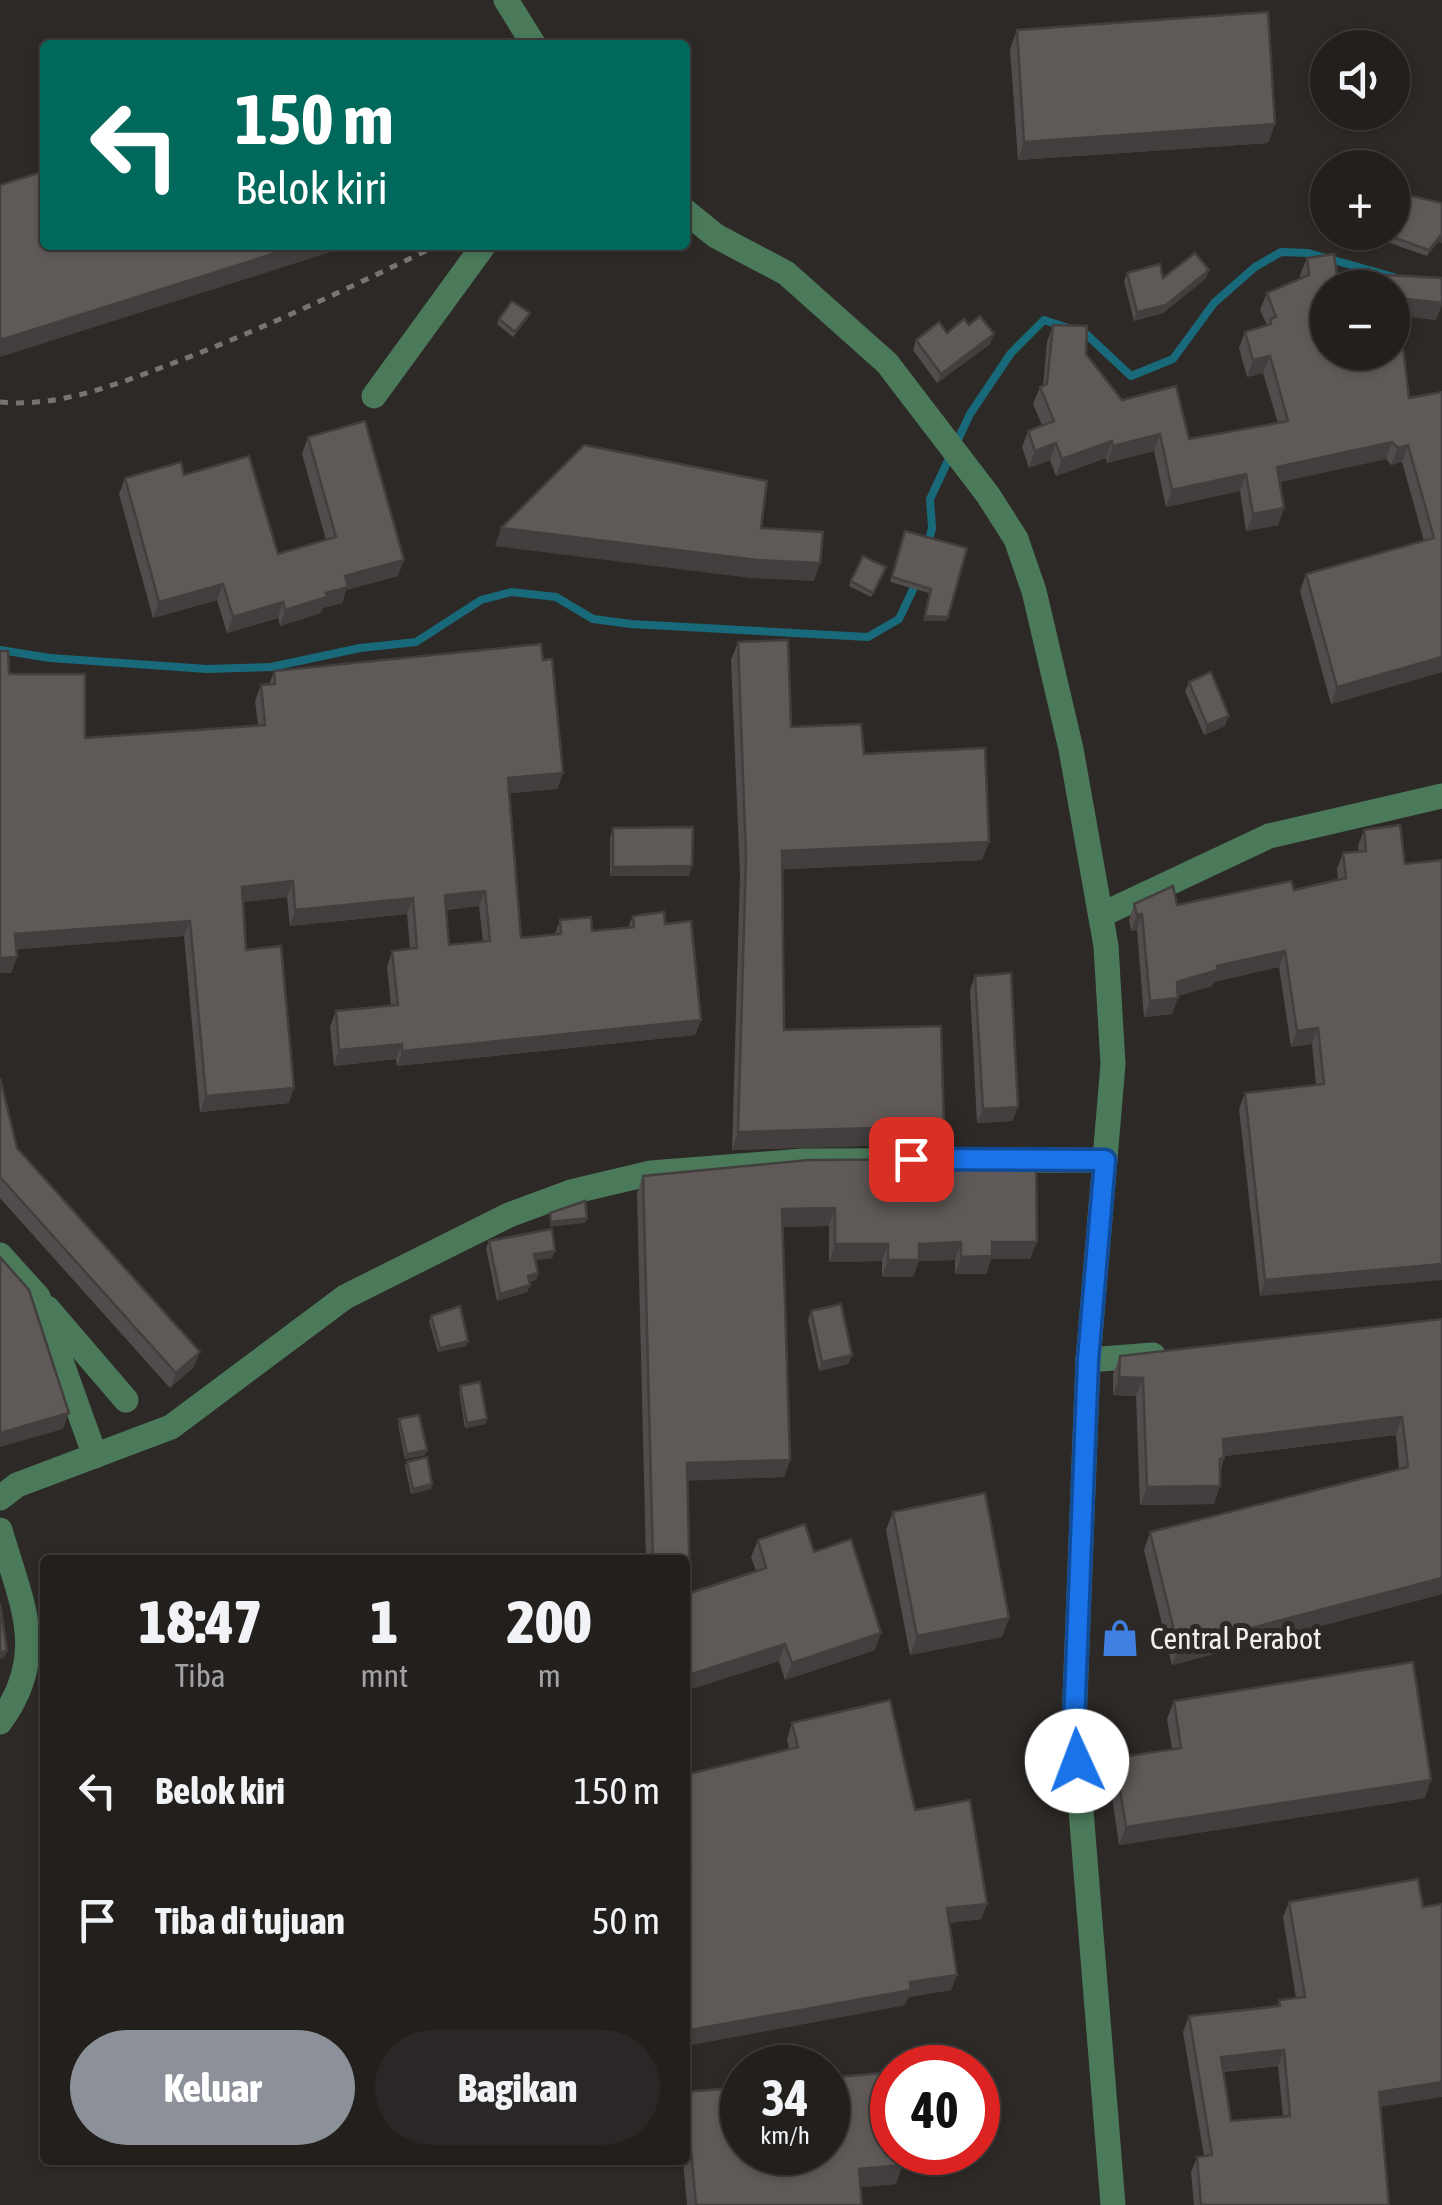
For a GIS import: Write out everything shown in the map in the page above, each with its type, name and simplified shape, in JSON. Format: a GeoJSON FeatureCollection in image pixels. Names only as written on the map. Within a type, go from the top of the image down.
{"type":"FeatureCollection","features":[{"type":"Feature","properties":{"kind":"street"},"geometry":{"type":"LineString","coordinates":[[506,0],[531,40]]}},
{"type":"Feature","properties":{"kind":"street"},"geometry":{"type":"LineString","coordinates":[[690,215],[716,236],[786,273],[887,363],[988,495],[1016,540],[1034,591],[1071,749],[1101,915],[1113,1064],[1088,1360],[1074,1724],[1113,2205]]}},
{"type":"Feature","properties":{"kind":"street"},"geometry":{"type":"LineString","coordinates":[[374,396],[480,250]]}},
{"type":"Feature","properties":{"kind":"street"},"geometry":{"type":"LineString","coordinates":[[1101,915],[1270,836],[1442,796]]}},
{"type":"Feature","properties":{"kind":"street"},"geometry":{"type":"LineString","coordinates":[[0,1498],[16,1485],[190,1416],[345,1297],[509,1215],[571,1192],[651,1173],[818,1160],[1105,1160]]}},
{"type":"Feature","properties":{"kind":"street"},"geometry":{"type":"LineString","coordinates":[[0,1255],[126,1400]]}},
{"type":"Feature","properties":{"kind":"street"},"geometry":{"type":"LineString","coordinates":[[38,1296],[95,1456]]}},
{"type":"Feature","properties":{"kind":"street"},"geometry":{"type":"LineString","coordinates":[[1088,1360],[1174,1354]]}},
{"type":"Feature","properties":{"kind":"street"},"geometry":{"type":"LineString","coordinates":[[0,1530],[31,1639],[26,1675],[0,1722]]}},
{"type":"Feature","properties":{"kind":"path"},"geometry":{"type":"LineString","coordinates":[[0,402],[28,405],[120,384],[272,326],[428,250]]}},
{"type":"Feature","properties":{"kind":"building"},"geometry":{"type":"Polygon","coordinates":[[[1268,12],[1275,124],[1024,142],[1017,30],[1268,12]]]}},
{"type":"Feature","properties":{"kind":"building"},"geometry":{"type":"Polygon","coordinates":[[[40,173],[40,250],[285,250],[0,340],[0,185],[40,173]]]}},
{"type":"Feature","properties":{"kind":"building"},"geometry":{"type":"Polygon","coordinates":[[[1410,196],[1442,203],[1442,236],[1429,250],[1410,243],[1410,196]]]}},
{"type":"Feature","properties":{"kind":"building"},"geometry":{"type":"Polygon","coordinates":[[[1195,253],[1209,270],[1166,305],[1137,312],[1127,273],[1160,264],[1163,278],[1195,253]]]}},
{"type":"Feature","properties":{"kind":"building"},"geometry":{"type":"Polygon","coordinates":[[[1334,254],[1336,270],[1310,270],[1310,370],[1406,370],[1409,398],[1442,392],[1442,657],[1337,687],[1306,574],[1434,538],[1408,445],[1398,448],[1392,442],[1277,467],[1284,508],[1253,514],[1246,474],[1172,490],[1160,434],[1113,446],[1112,441],[1062,459],[1056,443],[1035,451],[1028,431],[1054,421],[1040,387],[1047,384],[1053,325],[1087,326],[1086,354],[1122,400],[1176,386],[1189,439],[1288,421],[1270,356],[1253,360],[1245,332],[1271,324],[1270,319],[1276,317],[1267,293],[1309,275],[1307,258],[1334,254]]]}},
{"type":"Feature","properties":{"kind":"building"},"geometry":{"type":"Polygon","coordinates":[[[1410,276],[1442,278],[1442,303],[1410,299],[1410,276]]]}},
{"type":"Feature","properties":{"kind":"building"},"geometry":{"type":"Polygon","coordinates":[[[512,301],[530,313],[515,332],[499,319],[512,301]]]}},
{"type":"Feature","properties":{"kind":"building"},"geometry":{"type":"Polygon","coordinates":[[[980,316],[994,334],[941,374],[916,340],[939,322],[947,333],[964,319],[969,325],[980,316]]]}},
{"type":"Feature","properties":{"kind":"building"},"geometry":{"type":"Polygon","coordinates":[[[365,421],[404,560],[345,576],[348,587],[285,610],[283,602],[233,617],[223,584],[159,602],[125,478],[181,462],[184,475],[249,456],[278,554],[336,537],[308,437],[365,421]]]}},
{"type":"Feature","properties":{"kind":"building"},"geometry":{"type":"Polygon","coordinates":[[[584,445],[767,481],[761,528],[823,532],[820,563],[757,560],[501,528],[584,445]]]}},
{"type":"Feature","properties":{"kind":"building"},"geometry":{"type":"Polygon","coordinates":[[[905,531],[967,548],[948,617],[925,616],[931,589],[892,577],[905,531]]]}},
{"type":"Feature","properties":{"kind":"building"},"geometry":{"type":"Polygon","coordinates":[[[863,556],[886,567],[873,593],[851,581],[863,556]]]}},
{"type":"Feature","properties":{"kind":"building"},"geometry":{"type":"Polygon","coordinates":[[[788,640],[791,727],[861,724],[864,754],[985,748],[989,842],[782,851],[784,1030],[941,1026],[944,1126],[738,1132],[746,857],[738,642],[788,640]]]}},
{"type":"Feature","properties":{"kind":"building"},"geometry":{"type":"Polygon","coordinates":[[[541,644],[543,660],[552,659],[563,773],[508,778],[521,938],[561,934],[560,920],[591,917],[592,931],[634,927],[633,916],[664,912],[665,924],[691,921],[701,1020],[402,1051],[402,1044],[339,1050],[336,1011],[398,1005],[392,951],[417,948],[413,898],[295,910],[293,881],[242,887],[246,950],[281,946],[294,1088],[206,1096],[190,921],[15,934],[17,957],[0,958],[0,651],[8,651],[9,674],[85,674],[85,738],[265,725],[261,685],[275,684],[274,671],[541,644]],[[485,891],[445,895],[449,945],[490,941],[485,891]]]}},
{"type":"Feature","properties":{"kind":"building"},"geometry":{"type":"Polygon","coordinates":[[[1211,672],[1229,716],[1207,725],[1189,682],[1211,672]]]}},
{"type":"Feature","properties":{"kind":"building"},"geometry":{"type":"Polygon","coordinates":[[[1400,825],[1405,864],[1442,860],[1442,1264],[1265,1280],[1245,1093],[1324,1084],[1318,1028],[1297,1031],[1285,951],[1217,966],[1218,970],[1177,982],[1178,998],[1150,1001],[1142,914],[1137,915],[1134,904],[1173,886],[1177,905],[1291,881],[1294,890],[1346,878],[1343,853],[1366,851],[1364,830],[1400,825]]]}},
{"type":"Feature","properties":{"kind":"building"},"geometry":{"type":"Polygon","coordinates":[[[693,827],[692,866],[613,867],[613,828],[693,827]]]}},
{"type":"Feature","properties":{"kind":"building"},"geometry":{"type":"Polygon","coordinates":[[[1011,973],[1018,1107],[983,1109],[975,976],[1011,973]]]}},
{"type":"Feature","properties":{"kind":"building"},"geometry":{"type":"Polygon","coordinates":[[[0,1078],[17,1148],[200,1352],[176,1373],[0,1177],[0,1078]]]}},
{"type":"Feature","properties":{"kind":"building"},"geometry":{"type":"Polygon","coordinates":[[[1036,1159],[1037,1242],[992,1242],[992,1256],[961,1257],[961,1242],[919,1244],[919,1260],[888,1260],[888,1244],[835,1244],[835,1208],[782,1209],[790,1460],[687,1463],[689,1555],[653,1555],[643,1176],[809,1160],[1036,1159]]]}},
{"type":"Feature","properties":{"kind":"building"},"geometry":{"type":"Polygon","coordinates":[[[585,1201],[587,1218],[551,1222],[550,1213],[585,1201]]]}},
{"type":"Feature","properties":{"kind":"building"},"geometry":{"type":"Polygon","coordinates":[[[552,1229],[555,1251],[534,1254],[538,1273],[528,1276],[530,1285],[500,1294],[489,1241],[552,1229]]]}},
{"type":"Feature","properties":{"kind":"building"},"geometry":{"type":"Polygon","coordinates":[[[0,1257],[29,1290],[69,1413],[0,1433],[0,1257]]]}},
{"type":"Feature","properties":{"kind":"building"},"geometry":{"type":"Polygon","coordinates":[[[841,1304],[852,1355],[822,1362],[811,1311],[841,1304]]]}},
{"type":"Feature","properties":{"kind":"building"},"geometry":{"type":"Polygon","coordinates":[[[460,1306],[468,1341],[440,1348],[431,1316],[460,1306]]]}},
{"type":"Feature","properties":{"kind":"building"},"geometry":{"type":"Polygon","coordinates":[[[1442,1319],[1442,1578],[1178,1647],[1150,1532],[1408,1467],[1402,1417],[1223,1439],[1220,1486],[1147,1487],[1143,1378],[1119,1377],[1120,1356],[1442,1319]]]}},
{"type":"Feature","properties":{"kind":"building"},"geometry":{"type":"Polygon","coordinates":[[[480,1382],[487,1419],[467,1423],[460,1386],[480,1382]]]}},
{"type":"Feature","properties":{"kind":"building"},"geometry":{"type":"Polygon","coordinates":[[[419,1415],[427,1450],[407,1454],[399,1419],[419,1415]]]}},
{"type":"Feature","properties":{"kind":"building"},"geometry":{"type":"Polygon","coordinates":[[[427,1457],[432,1484],[413,1489],[407,1462],[427,1457]]]}},
{"type":"Feature","properties":{"kind":"building"},"geometry":{"type":"Polygon","coordinates":[[[985,1493],[1009,1618],[917,1636],[893,1512],[985,1493]]]}},
{"type":"Feature","properties":{"kind":"building"},"geometry":{"type":"Polygon","coordinates":[[[805,1524],[814,1552],[851,1539],[881,1633],[792,1663],[785,1644],[690,1674],[690,1593],[766,1568],[758,1540],[805,1524]]]}},
{"type":"Feature","properties":{"kind":"building"},"geometry":{"type":"Polygon","coordinates":[[[0,1604],[7,1651],[0,1652],[0,1604]]]}},
{"type":"Feature","properties":{"kind":"building"},"geometry":{"type":"Polygon","coordinates":[[[1413,1662],[1431,1780],[1126,1827],[1115,1758],[1181,1748],[1174,1701],[1413,1662]]]}},
{"type":"Feature","properties":{"kind":"building"},"geometry":{"type":"Polygon","coordinates":[[[890,1700],[915,1810],[970,1800],[987,1904],[947,1908],[957,1975],[910,1982],[911,1990],[690,2030],[690,1774],[798,1747],[792,1723],[890,1700]]]}},
{"type":"Feature","properties":{"kind":"building"},"geometry":{"type":"Polygon","coordinates":[[[1418,1879],[1423,1907],[1442,1904],[1442,2082],[1379,2092],[1389,2205],[1201,2205],[1197,2157],[1212,2155],[1189,2016],[1280,2006],[1279,2000],[1305,1997],[1289,1902],[1418,1879]],[[1284,2050],[1221,2057],[1231,2121],[1290,2116],[1284,2050]]]}},
{"type":"Feature","properties":{"kind":"building"},"geometry":{"type":"Polygon","coordinates":[[[870,2074],[870,2168],[859,2169],[862,2205],[696,2205],[690,2092],[720,2089],[720,2175],[850,2175],[850,2076],[870,2074]]]}},
{"type":"Feature","properties":{"kind":"waterway"},"geometry":{"type":"LineString","coordinates":[[928,544],[932,528],[930,499],[970,414],[1011,353],[1044,320],[1086,334],[1131,376],[1173,359],[1214,303],[1255,267],[1281,252],[1308,253],[1369,270]]}},
{"type":"Feature","properties":{"kind":"waterway"},"geometry":{"type":"LineString","coordinates":[[0,650],[50,658],[207,669],[271,667],[360,648],[416,642],[481,600],[511,592],[556,597],[593,619],[631,624],[868,637],[899,619],[917,581]]}},
{"type":"Feature","properties":{"kind":"place","name":"Central Perabot"},"geometry":{"type":"Point","coordinates":[1120,1638]}},
{"type":"Feature","properties":{"kind":"route"},"geometry":{"type":"LineString","coordinates":[[911,1159],[1105,1160],[1088,1360],[1074,1724],[1077,1761]]}}]}
